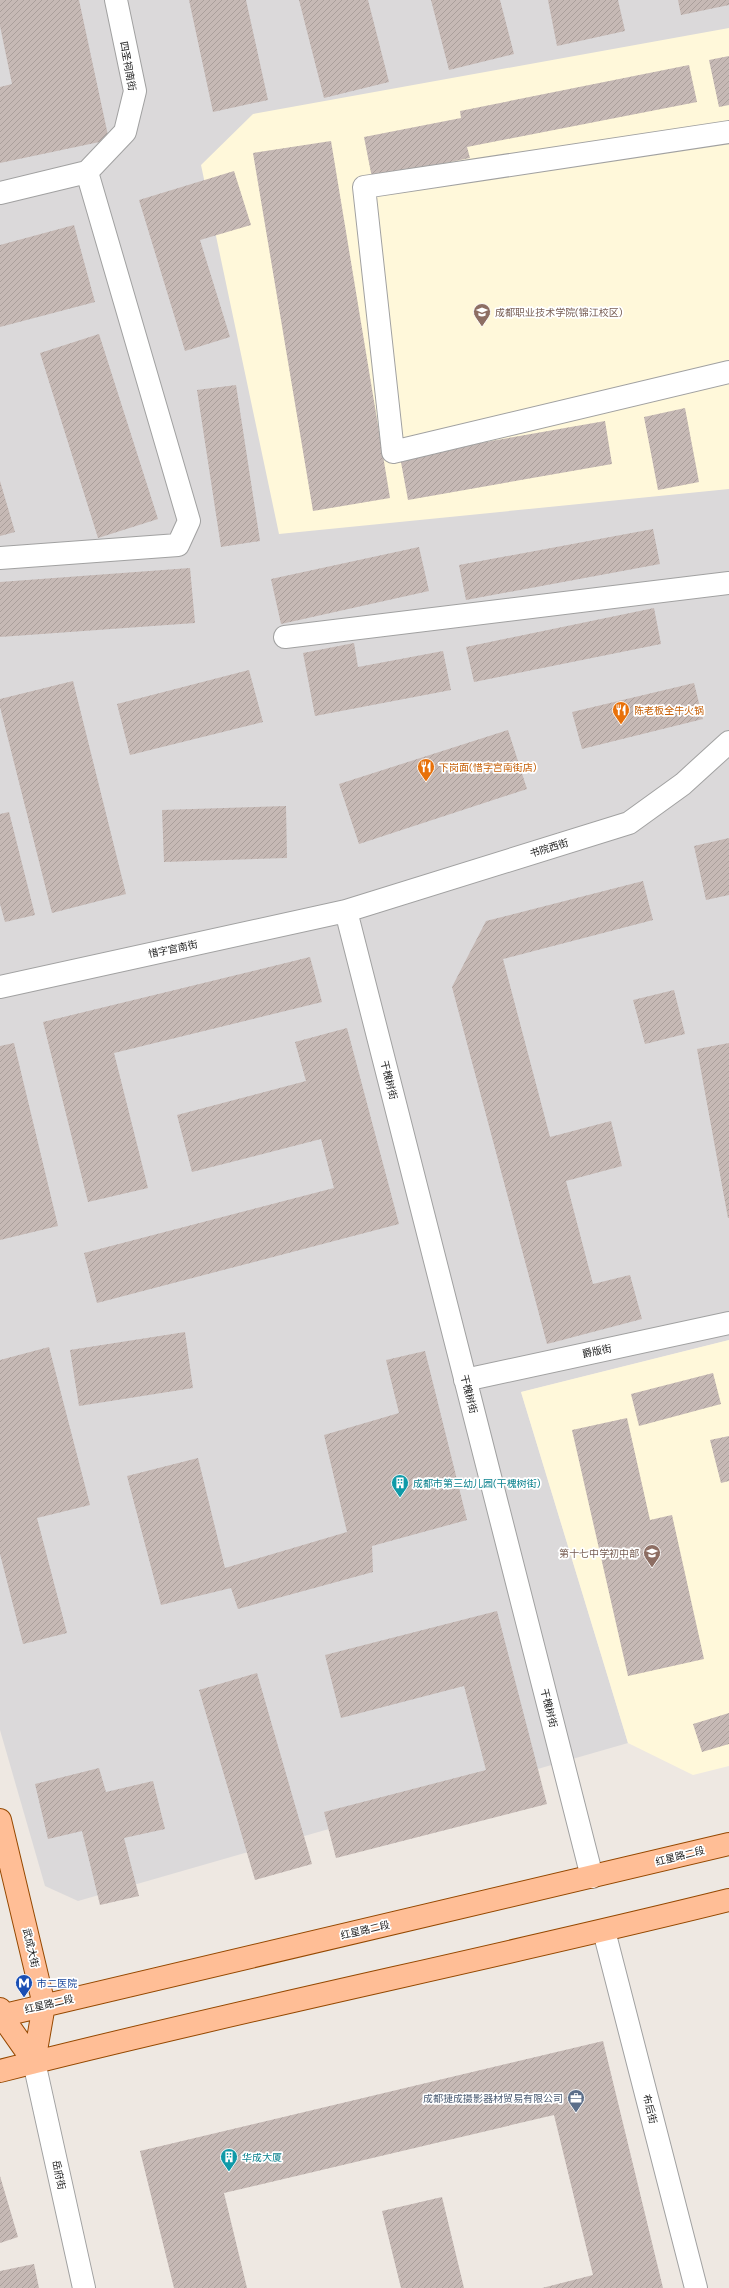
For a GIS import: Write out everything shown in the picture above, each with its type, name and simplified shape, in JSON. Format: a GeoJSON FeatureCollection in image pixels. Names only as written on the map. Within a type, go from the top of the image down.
{"type":"FeatureCollection","features":[{"type":"Feature","properties":{"kind":"main road","name":"武成大街"},"geometry":{"type":"LineString","coordinates":[[0,1820],[44,2005],[34,2062]]}},
{"type":"Feature","properties":{"kind":"main road","name":"红星路二段"},"geometry":{"type":"LineString","coordinates":[[0,2013],[44,2005],[729,1844]]}},
{"type":"Feature","properties":{"kind":"main road"},"geometry":{"type":"LineString","coordinates":[[0,2070],[604,1931],[729,1900]]}},
{"type":"Feature","properties":{"kind":"main road"},"geometry":{"type":"LineString","coordinates":[[0,2013],[34,2062]]}},
{"type":"Feature","properties":{"kind":"street","name":"四圣祠南街"},"geometry":{"type":"LineString","coordinates":[[88,172],[124,132],[135,91],[116,0]]}},
{"type":"Feature","properties":{"kind":"street"},"geometry":{"type":"LineString","coordinates":[[729,132],[364,187],[393,452],[729,372]]}},
{"type":"Feature","properties":{"kind":"street"},"geometry":{"type":"LineString","coordinates":[[0,193],[88,172],[189,521],[178,545],[0,558]]}},
{"type":"Feature","properties":{"kind":"street"},"geometry":{"type":"LineString","coordinates":[[285,637],[729,583]]}},
{"type":"Feature","properties":{"kind":"street","name":"书院西街"},"geometry":{"type":"LineString","coordinates":[[346,911],[629,823],[683,784],[729,742]]}},
{"type":"Feature","properties":{"kind":"street","name":"惜字宫南街"},"geometry":{"type":"LineString","coordinates":[[0,987],[346,911]]}},
{"type":"Feature","properties":{"kind":"street","name":"干槐树街"},"geometry":{"type":"LineString","coordinates":[[346,911],[592,1877]]}},
{"type":"Feature","properties":{"kind":"street","name":"爵版街"},"geometry":{"type":"LineString","coordinates":[[465,1380],[729,1323]]}},
{"type":"Feature","properties":{"kind":"street","name":"布后街"},"geometry":{"type":"LineString","coordinates":[[604,1931],[696,2288]]}},
{"type":"Feature","properties":{"kind":"street","name":"岳府街"},"geometry":{"type":"LineString","coordinates":[[34,2062],[84,2288]]}},
{"type":"Feature","properties":{"kind":"shaded area"},"geometry":{"type":"Polygon","coordinates":[[[0,0],[729,0],[729,1340],[521,1392],[628,1743],[78,1901],[45,1886],[0,1730],[0,0]]]}},
{"type":"Feature","properties":{"kind":"shaded area","name":"成都职业技术学院(锦江校区)"},"geometry":{"type":"Polygon","coordinates":[[[729,28],[729,489],[279,534],[201,165],[253,114],[729,28]]]}},
{"type":"Feature","properties":{"kind":"shaded area","name":"第十七中学初中部"},"geometry":{"type":"Polygon","coordinates":[[[729,1340],[729,1766],[693,1775],[628,1743],[521,1392],[729,1340]]]}},
{"type":"Feature","properties":{"kind":"building"},"geometry":{"type":"Polygon","coordinates":[[[0,0],[79,0],[109,140],[0,163],[0,87],[12,84],[0,26],[0,0]]]}},
{"type":"Feature","properties":{"kind":"building"},"geometry":{"type":"Polygon","coordinates":[[[189,0],[246,0],[268,100],[213,112],[189,0]]]}},
{"type":"Feature","properties":{"kind":"building"},"geometry":{"type":"Polygon","coordinates":[[[299,0],[368,0],[389,82],[324,98],[299,0]]]}},
{"type":"Feature","properties":{"kind":"building"},"geometry":{"type":"Polygon","coordinates":[[[431,0],[500,0],[514,54],[449,70],[431,0]]]}},
{"type":"Feature","properties":{"kind":"building"},"geometry":{"type":"Polygon","coordinates":[[[548,0],[618,0],[625,31],[557,46],[548,0]]]}},
{"type":"Feature","properties":{"kind":"building"},"geometry":{"type":"Polygon","coordinates":[[[678,0],[729,0],[729,5],[681,15],[678,0]]]}},
{"type":"Feature","properties":{"kind":"building"},"geometry":{"type":"Polygon","coordinates":[[[729,56],[729,105],[719,107],[709,60],[729,56]]]}},
{"type":"Feature","properties":{"kind":"building"},"geometry":{"type":"Polygon","coordinates":[[[689,65],[697,102],[467,147],[470,158],[372,178],[364,137],[461,118],[460,111],[689,65]]]}},
{"type":"Feature","properties":{"kind":"building"},"geometry":{"type":"Polygon","coordinates":[[[331,141],[390,498],[313,511],[253,153],[331,141]]]}},
{"type":"Feature","properties":{"kind":"building"},"geometry":{"type":"Polygon","coordinates":[[[234,171],[251,225],[200,240],[230,337],[185,351],[139,200],[234,171]]]}},
{"type":"Feature","properties":{"kind":"building"},"geometry":{"type":"Polygon","coordinates":[[[74,225],[95,302],[0,327],[0,245],[74,225]]]}},
{"type":"Feature","properties":{"kind":"building"},"geometry":{"type":"Polygon","coordinates":[[[99,334],[158,519],[98,538],[40,353],[99,334]]]}},
{"type":"Feature","properties":{"kind":"building"},"geometry":{"type":"Polygon","coordinates":[[[236,385],[260,541],[221,547],[197,390],[236,385]]]}},
{"type":"Feature","properties":{"kind":"building"},"geometry":{"type":"Polygon","coordinates":[[[685,408],[699,482],[658,490],[644,417],[685,408]]]}},
{"type":"Feature","properties":{"kind":"building"},"geometry":{"type":"Polygon","coordinates":[[[605,421],[612,464],[408,500],[400,457],[605,421]]]}},
{"type":"Feature","properties":{"kind":"building"},"geometry":{"type":"Polygon","coordinates":[[[0,481],[15,532],[0,536],[0,481]]]}},
{"type":"Feature","properties":{"kind":"building"},"geometry":{"type":"Polygon","coordinates":[[[653,529],[660,564],[466,600],[459,565],[653,529]]]}},
{"type":"Feature","properties":{"kind":"building"},"geometry":{"type":"Polygon","coordinates":[[[419,547],[429,591],[281,624],[271,579],[419,547]]]}},
{"type":"Feature","properties":{"kind":"building"},"geometry":{"type":"Polygon","coordinates":[[[190,568],[195,623],[0,637],[0,582],[190,568]]]}},
{"type":"Feature","properties":{"kind":"building"},"geometry":{"type":"Polygon","coordinates":[[[654,608],[661,644],[474,682],[466,647],[654,608]]]}},
{"type":"Feature","properties":{"kind":"building"},"geometry":{"type":"Polygon","coordinates":[[[354,643],[358,667],[443,651],[451,690],[315,716],[303,653],[354,643]]]}},
{"type":"Feature","properties":{"kind":"building"},"geometry":{"type":"Polygon","coordinates":[[[249,670],[263,722],[130,755],[117,704],[249,670]]]}},
{"type":"Feature","properties":{"kind":"building"},"geometry":{"type":"Polygon","coordinates":[[[73,681],[126,894],[52,913],[0,707],[0,699],[73,681]]]}},
{"type":"Feature","properties":{"kind":"building"},"geometry":{"type":"Polygon","coordinates":[[[694,683],[703,719],[582,749],[572,712],[694,683]]]}},
{"type":"Feature","properties":{"kind":"building"},"geometry":{"type":"Polygon","coordinates":[[[508,730],[527,789],[359,844],[339,784],[508,730]]]}},
{"type":"Feature","properties":{"kind":"building"},"geometry":{"type":"Polygon","coordinates":[[[286,806],[287,858],[164,862],[162,810],[286,806]]]}},
{"type":"Feature","properties":{"kind":"building"},"geometry":{"type":"Polygon","coordinates":[[[9,812],[35,915],[5,922],[0,904],[0,814],[9,812]]]}},
{"type":"Feature","properties":{"kind":"building"},"geometry":{"type":"Polygon","coordinates":[[[729,838],[729,895],[706,900],[694,846],[729,838]]]}},
{"type":"Feature","properties":{"kind":"building"},"geometry":{"type":"Polygon","coordinates":[[[643,881],[653,920],[503,959],[550,1137],[611,1121],[622,1166],[566,1181],[593,1284],[630,1275],[642,1319],[547,1344],[452,987],[486,921],[643,881]]]}},
{"type":"Feature","properties":{"kind":"building"},"geometry":{"type":"Polygon","coordinates":[[[310,957],[322,1002],[114,1053],[148,1188],[88,1202],[43,1022],[310,957]]]}},
{"type":"Feature","properties":{"kind":"building"},"geometry":{"type":"Polygon","coordinates":[[[674,990],[685,1034],[645,1044],[633,1000],[674,990]]]}},
{"type":"Feature","properties":{"kind":"building"},"geometry":{"type":"Polygon","coordinates":[[[347,1028],[399,1224],[97,1303],[84,1253],[334,1188],[321,1139],[192,1172],[177,1115],[306,1081],[295,1042],[347,1028]]]}},
{"type":"Feature","properties":{"kind":"building"},"geometry":{"type":"Polygon","coordinates":[[[14,1043],[58,1226],[0,1240],[0,1046],[14,1043]]]}},
{"type":"Feature","properties":{"kind":"building"},"geometry":{"type":"Polygon","coordinates":[[[729,1043],[729,1218],[728,1218],[697,1049],[729,1043]]]}},
{"type":"Feature","properties":{"kind":"building"},"geometry":{"type":"Polygon","coordinates":[[[185,1332],[193,1388],[79,1406],[70,1350],[185,1332]]]}},
{"type":"Feature","properties":{"kind":"building"},"geometry":{"type":"Polygon","coordinates":[[[49,1347],[90,1505],[37,1518],[67,1633],[23,1644],[0,1554],[0,1360],[49,1347]]]}},
{"type":"Feature","properties":{"kind":"building","name":"成都市第三幼儿园(干槐树街)"},"geometry":{"type":"Polygon","coordinates":[[[425,1351],[467,1520],[372,1546],[373,1572],[238,1609],[231,1588],[161,1605],[127,1476],[198,1458],[225,1568],[347,1532],[324,1435],[399,1413],[386,1360],[425,1351]]]}},
{"type":"Feature","properties":{"kind":"building"},"geometry":{"type":"Polygon","coordinates":[[[713,1373],[721,1404],[639,1426],[631,1394],[713,1373]]]}},
{"type":"Feature","properties":{"kind":"building"},"geometry":{"type":"Polygon","coordinates":[[[627,1418],[650,1520],[672,1515],[704,1659],[628,1676],[572,1430],[627,1418]]]}},
{"type":"Feature","properties":{"kind":"building"},"geometry":{"type":"Polygon","coordinates":[[[729,1436],[729,1481],[721,1483],[710,1440],[729,1436]]]}},
{"type":"Feature","properties":{"kind":"building"},"geometry":{"type":"Polygon","coordinates":[[[497,1611],[547,1804],[336,1858],[324,1812],[486,1770],[464,1686],[341,1718],[325,1655],[497,1611]]]}},
{"type":"Feature","properties":{"kind":"building"},"geometry":{"type":"Polygon","coordinates":[[[257,1673],[312,1864],[255,1880],[199,1690],[257,1673]]]}},
{"type":"Feature","properties":{"kind":"building"},"geometry":{"type":"Polygon","coordinates":[[[729,1713],[729,1744],[702,1752],[693,1724],[729,1713]]]}},
{"type":"Feature","properties":{"kind":"building"},"geometry":{"type":"Polygon","coordinates":[[[99,1768],[106,1792],[153,1781],[165,1829],[124,1838],[139,1896],[100,1905],[82,1831],[48,1839],[35,1784],[99,1768]]]}},
{"type":"Feature","properties":{"kind":"building","name":"华成大厦"},"geometry":{"type":"Polygon","coordinates":[[[603,2041],[663,2288],[542,2288],[593,2275],[554,2115],[224,2193],[247,2288],[174,2288],[140,2151],[603,2041]]]}},
{"type":"Feature","properties":{"kind":"building"},"geometry":{"type":"Polygon","coordinates":[[[0,2176],[18,2237],[0,2243],[0,2176]]]}},
{"type":"Feature","properties":{"kind":"building"},"geometry":{"type":"Polygon","coordinates":[[[442,2197],[464,2288],[401,2288],[382,2211],[442,2197]]]}},
{"type":"Feature","properties":{"kind":"building"},"geometry":{"type":"Polygon","coordinates":[[[34,2264],[39,2288],[0,2288],[0,2271],[34,2264]]]}},
{"type":"Feature","properties":{"kind":"place","name":"成都职业技术学院(锦江校区)"},"geometry":{"type":"Point","coordinates":[482,327]}},
{"type":"Feature","properties":{"kind":"place","name":"陈老板全牛火锅"},"geometry":{"type":"Point","coordinates":[621,725]}},
{"type":"Feature","properties":{"kind":"place","name":"下岗面(惜字宫南街店)"},"geometry":{"type":"Point","coordinates":[426,782]}},
{"type":"Feature","properties":{"kind":"place","name":"成都市第三幼儿园(干槐树街)"},"geometry":{"type":"Point","coordinates":[400,1498]}},
{"type":"Feature","properties":{"kind":"place","name":"第十七中学初中部"},"geometry":{"type":"Point","coordinates":[652,1568]}},
{"type":"Feature","properties":{"kind":"place","name":"市二医院"},"geometry":{"type":"Point","coordinates":[24,1998]}},
{"type":"Feature","properties":{"kind":"place","name":"成都捷成摄影器材贸易有限公司"},"geometry":{"type":"Point","coordinates":[576,2113]}},
{"type":"Feature","properties":{"kind":"place","name":"华成大厦"},"geometry":{"type":"Point","coordinates":[229,2172]}}]}
